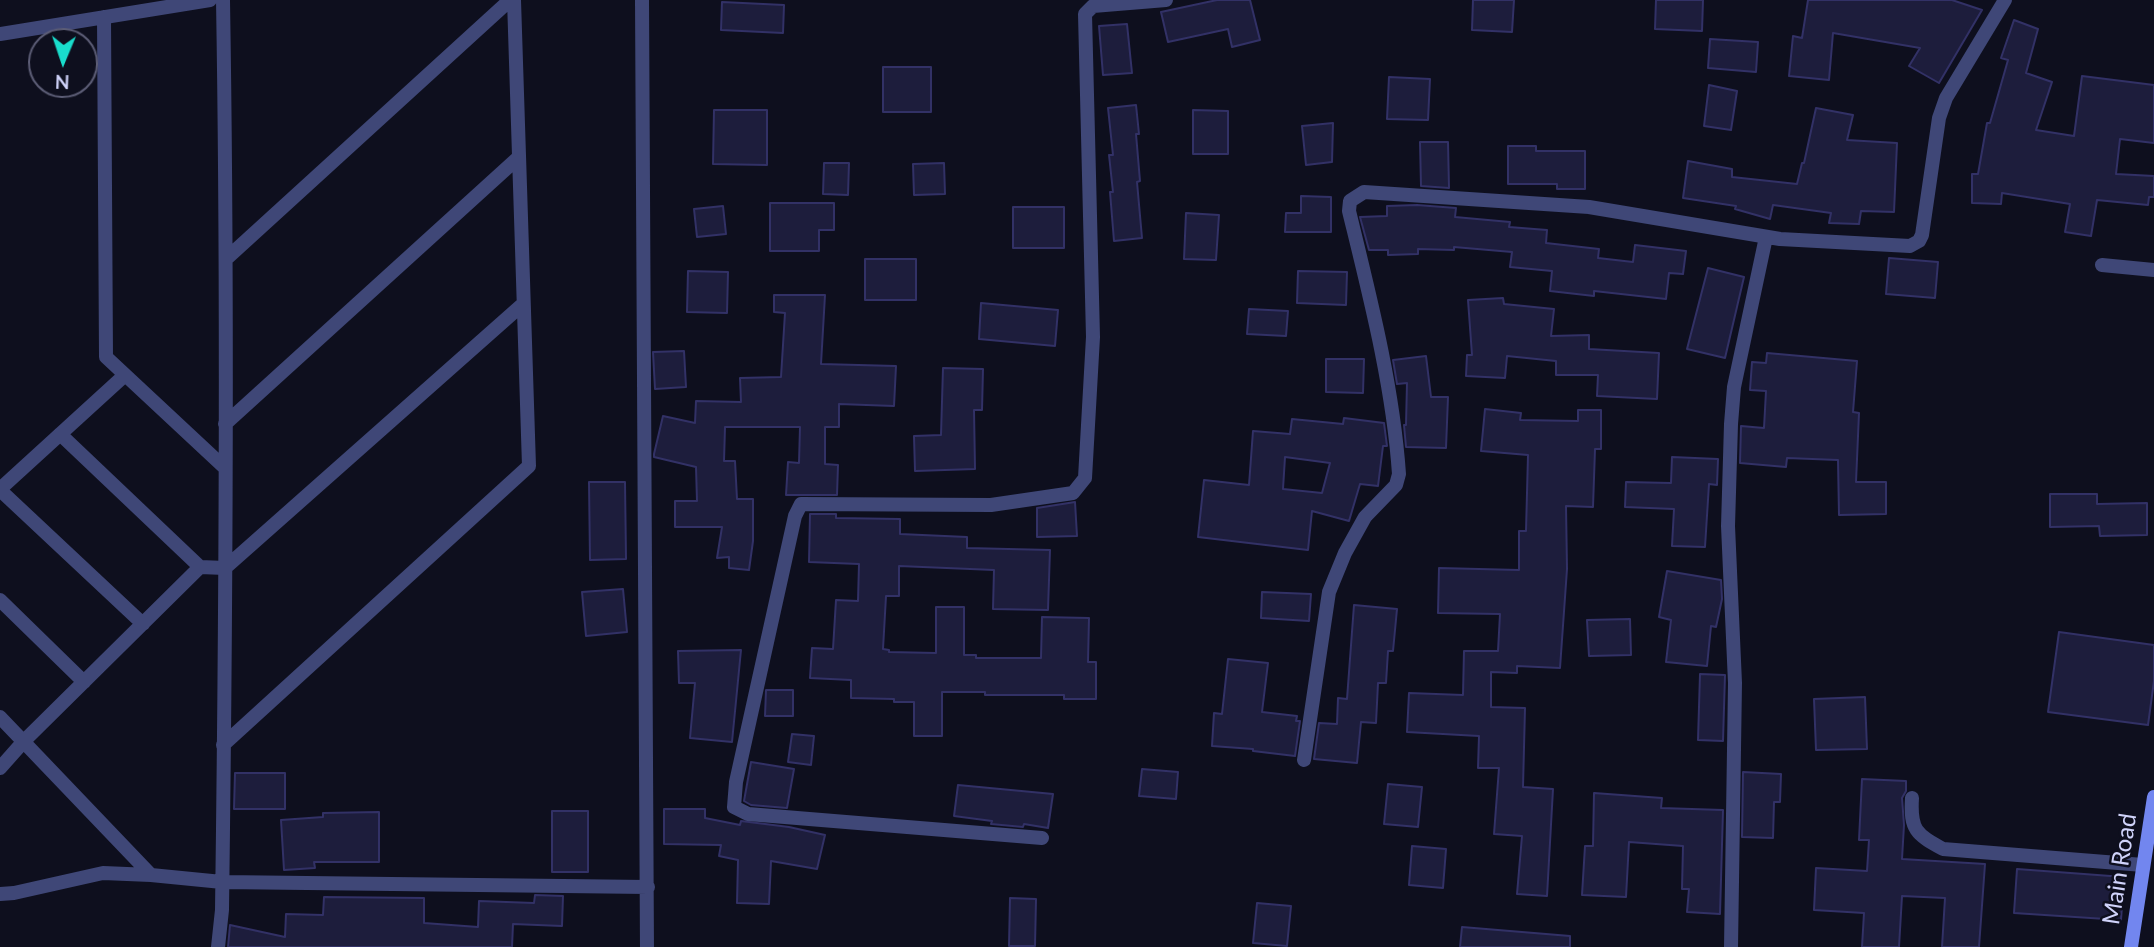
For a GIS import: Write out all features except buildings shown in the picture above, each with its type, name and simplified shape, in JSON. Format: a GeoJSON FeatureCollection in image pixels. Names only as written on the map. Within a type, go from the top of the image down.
{"type":"FeatureCollection","features":[{"type":"Feature","properties":{"kind":"main road","name":"Main Road"},"geometry":{"type":"LineString","coordinates":[[2131,947],[2154,797]]}},
{"type":"Feature","properties":{"kind":"street"},"geometry":{"type":"LineString","coordinates":[[0,34],[210,0]]}},
{"type":"Feature","properties":{"kind":"street"},"geometry":{"type":"LineString","coordinates":[[218,947],[222,882],[225,568],[223,0]]}},
{"type":"Feature","properties":{"kind":"street"},"geometry":{"type":"LineString","coordinates":[[226,259],[512,0]]}},
{"type":"Feature","properties":{"kind":"street"},"geometry":{"type":"LineString","coordinates":[[223,745],[529,466],[512,0]]}},
{"type":"Feature","properties":{"kind":"street"},"geometry":{"type":"LineString","coordinates":[[642,0],[647,947]]}},
{"type":"Feature","properties":{"kind":"street"},"geometry":{"type":"LineString","coordinates":[[1042,838],[748,814],[734,807],[736,782],[773,607],[795,516],[801,504],[990,505],[1073,493],[1085,478],[1093,337],[1085,15],[1093,6],[1166,0]]}},
{"type":"Feature","properties":{"kind":"street"},"geometry":{"type":"LineString","coordinates":[[1304,760],[1329,592],[1341,561],[1365,517],[1396,485],[1399,474],[1374,315],[1349,211],[1350,201],[1364,192],[1588,207],[1766,237],[1906,246],[1919,241],[1939,118],[1946,98],[2005,0]]}},
{"type":"Feature","properties":{"kind":"street"},"geometry":{"type":"LineString","coordinates":[[104,17],[106,357],[225,468]]}},
{"type":"Feature","properties":{"kind":"street"},"geometry":{"type":"LineString","coordinates":[[225,424],[519,157]]}},
{"type":"Feature","properties":{"kind":"street"},"geometry":{"type":"LineString","coordinates":[[1731,947],[1735,682],[1728,526],[1731,424],[1734,387],[1766,237]]}},
{"type":"Feature","properties":{"kind":"street"},"geometry":{"type":"LineString","coordinates":[[2102,265],[2154,270]]}},
{"type":"Feature","properties":{"kind":"street"},"geometry":{"type":"LineString","coordinates":[[60,434],[200,567],[225,568],[523,304]]}},
{"type":"Feature","properties":{"kind":"street"},"geometry":{"type":"LineString","coordinates":[[125,374],[0,490],[143,624]]}},
{"type":"Feature","properties":{"kind":"street"},"geometry":{"type":"LineString","coordinates":[[0,768],[23,741],[200,567]]}},
{"type":"Feature","properties":{"kind":"street"},"geometry":{"type":"LineString","coordinates":[[0,600],[84,682]]}},
{"type":"Feature","properties":{"kind":"street"},"geometry":{"type":"LineString","coordinates":[[0,717],[151,875]]}},
{"type":"Feature","properties":{"kind":"street"},"geometry":{"type":"LineString","coordinates":[[1912,798],[1911,818],[1921,837],[1943,849],[2143,865]]}},
{"type":"Feature","properties":{"kind":"street"},"geometry":{"type":"LineString","coordinates":[[0,894],[103,873],[222,882],[648,887]]}}]}
